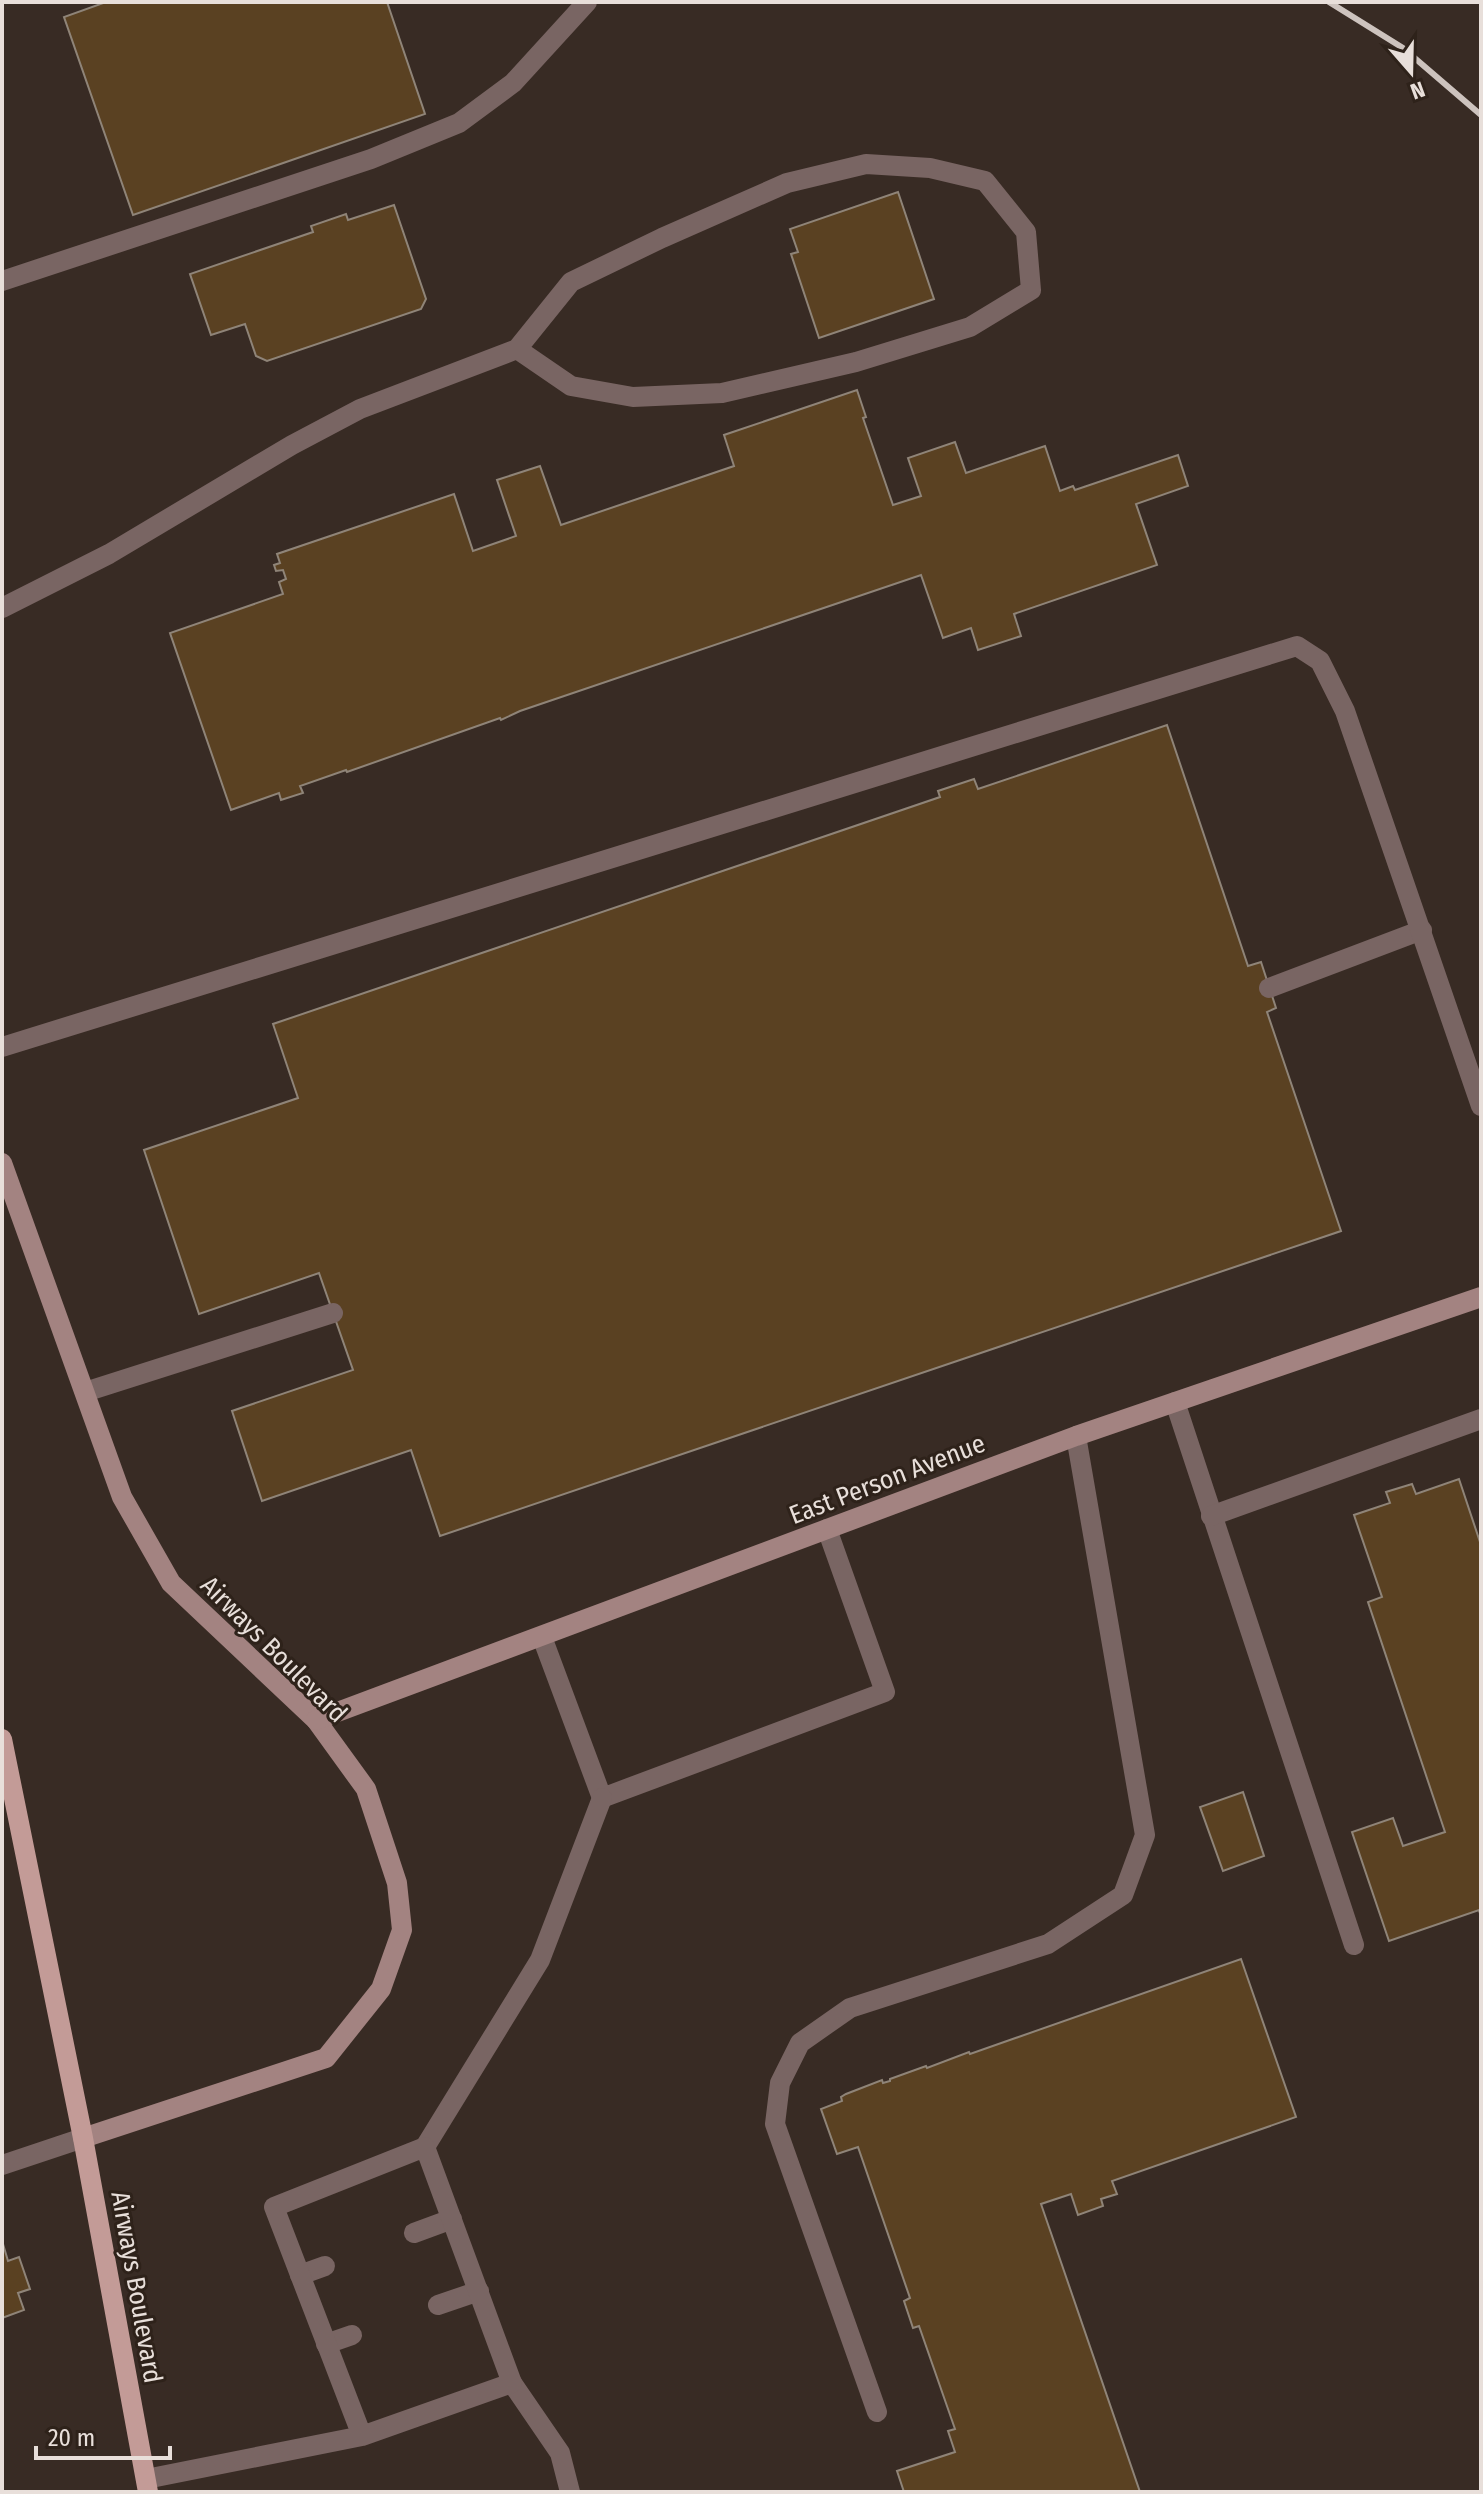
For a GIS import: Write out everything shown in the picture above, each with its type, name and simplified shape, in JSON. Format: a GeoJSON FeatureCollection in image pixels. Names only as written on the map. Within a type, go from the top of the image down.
{"type":"FeatureCollection","features":[{"type":"Feature","properties":{"kind":"main road","name":"Airways Boulevard"},"geometry":{"type":"LineString","coordinates":[[2,1163],[122,1497],[171,1583],[316,1720],[366,1789],[397,1883],[402,1930],[381,1989],[326,2058],[83,2138]]}},
{"type":"Feature","properties":{"kind":"main road","name":"East Person Avenue"},"geometry":{"type":"LineString","coordinates":[[316,1720],[1076,1436],[1481,1297]]}},
{"type":"Feature","properties":{"kind":"main road","name":"Airways Boulevard"},"geometry":{"type":"LineString","coordinates":[[2,1739],[83,2138],[147,2486]]}},
{"type":"Feature","properties":{"kind":"street"},"geometry":{"type":"LineString","coordinates":[[2,281],[356,164],[459,123],[513,83],[587,2]]}},
{"type":"Feature","properties":{"kind":"street"},"geometry":{"type":"LineString","coordinates":[[2,608],[109,554],[292,445],[360,409],[517,349],[571,282],[787,183],[866,164],[930,168],[985,181],[1026,232],[1031,290],[970,327],[856,362],[737,390],[633,397],[571,386],[517,349]]}},
{"type":"Feature","properties":{"kind":"street"},"geometry":{"type":"LineString","coordinates":[[2,1047],[1297,646],[1320,661],[1345,711],[1481,1106]]}},
{"type":"Feature","properties":{"kind":"street"},"geometry":{"type":"LineString","coordinates":[[1269,988],[1422,930]]}},
{"type":"Feature","properties":{"kind":"street"},"geometry":{"type":"LineString","coordinates":[[85,1392],[333,1313]]}},
{"type":"Feature","properties":{"kind":"street"},"geometry":{"type":"LineString","coordinates":[[1175,1402],[1354,1945]]}},
{"type":"Feature","properties":{"kind":"street"},"geometry":{"type":"LineString","coordinates":[[1211,1516],[1481,1419]]}},
{"type":"Feature","properties":{"kind":"street"},"geometry":{"type":"LineString","coordinates":[[877,2412],[775,2124],[780,2083],[800,2043],[850,2008],[1048,1944],[1123,1895],[1145,1835],[1076,1436]]}},
{"type":"Feature","properties":{"kind":"street"},"geometry":{"type":"LineString","coordinates":[[602,1798],[885,1692],[827,1529]]}},
{"type":"Feature","properties":{"kind":"street"},"geometry":{"type":"LineString","coordinates":[[362,2436],[274,2207],[425,2147],[540,1960],[602,1798],[542,1637]]}},
{"type":"Feature","properties":{"kind":"street"},"geometry":{"type":"LineString","coordinates":[[2,2165],[83,2138]]}},
{"type":"Feature","properties":{"kind":"street"},"geometry":{"type":"LineString","coordinates":[[425,2147],[512,2383],[560,2453],[570,2492]]}},
{"type":"Feature","properties":{"kind":"street"},"geometry":{"type":"LineString","coordinates":[[414,2233],[452,2219]]}},
{"type":"Feature","properties":{"kind":"street"},"geometry":{"type":"LineString","coordinates":[[300,2275],[325,2266]]}},
{"type":"Feature","properties":{"kind":"street"},"geometry":{"type":"LineString","coordinates":[[438,2305],[479,2291]]}},
{"type":"Feature","properties":{"kind":"street"},"geometry":{"type":"LineString","coordinates":[[326,2344],[352,2335]]}},
{"type":"Feature","properties":{"kind":"street"},"geometry":{"type":"LineString","coordinates":[[147,2486],[362,2436],[512,2383]]}},
{"type":"Feature","properties":{"kind":"building"},"geometry":{"type":"Polygon","coordinates":[[[106,2],[387,2],[425,114],[133,215],[64,17],[106,2]]]}},
{"type":"Feature","properties":{"kind":"building"},"geometry":{"type":"Polygon","coordinates":[[[898,192],[934,299],[819,338],[791,254],[798,252],[790,229],[898,192]]]}},
{"type":"Feature","properties":{"kind":"building"},"geometry":{"type":"Polygon","coordinates":[[[394,205],[426,299],[421,309],[267,361],[256,356],[245,324],[211,335],[190,274],[313,232],[311,226],[346,214],[348,220],[394,205]]]}},
{"type":"Feature","properties":{"kind":"building"},"geometry":{"type":"Polygon","coordinates":[[[857,390],[866,417],[863,418],[893,505],[921,496],[908,458],[955,442],[966,473],[1045,446],[1060,491],[1073,486],[1075,490],[1178,455],[1188,486],[1136,504],[1157,565],[1014,614],[1021,636],[978,650],[971,628],[943,638],[921,575],[300,786],[303,793],[281,800],[279,793],[231,810],[170,633],[283,594],[279,582],[286,579],[283,570],[276,571],[274,565],[280,563],[277,554],[454,494],[473,551],[516,536],[497,480],[540,466],[561,525],[734,466],[724,435],[857,390]]]}},
{"type":"Feature","properties":{"kind":"building"},"geometry":{"type":"Polygon","coordinates":[[[1167,725],[1248,966],[1261,962],[1276,1008],[1267,1012],[1341,1231],[440,1536],[411,1450],[262,1501],[232,1411],[353,1370],[319,1273],[199,1314],[144,1150],[298,1098],[273,1024],[940,797],[938,791],[974,779],[978,789],[1167,725]]]}},
{"type":"Feature","properties":{"kind":"building"},"geometry":{"type":"Polygon","coordinates":[[[1459,1479],[1481,1545],[1481,1917],[1479,1910],[1389,1941],[1352,1832],[1393,1818],[1403,1846],[1445,1832],[1368,1602],[1382,1597],[1354,1515],[1390,1503],[1386,1492],[1412,1484],[1416,1494],[1459,1479]]]}},
{"type":"Feature","properties":{"kind":"building"},"geometry":{"type":"Polygon","coordinates":[[[1243,1792],[1264,1856],[1223,1871],[1200,1807],[1243,1792]]]}},
{"type":"Feature","properties":{"kind":"building"},"geometry":{"type":"Polygon","coordinates":[[[1241,1959],[1296,2117],[1112,2181],[1117,2194],[1101,2199],[1103,2206],[1078,2215],[1071,2194],[1041,2204],[1140,2492],[904,2492],[897,2471],[955,2452],[948,2431],[955,2429],[919,2326],[913,2328],[904,2301],[910,2298],[858,2147],[837,2154],[821,2109],[842,2101],[841,2097],[846,2094],[882,2080],[883,2083],[890,2081],[1241,1959]]]}},
{"type":"Feature","properties":{"kind":"building"},"geometry":{"type":"Polygon","coordinates":[[[3,2244],[8,2261],[19,2257],[30,2289],[18,2293],[24,2310],[2,2318],[3,2244]]]}},
{"type":"Feature","properties":{"kind":"railway"},"geometry":{"type":"LineString","coordinates":[[1329,2],[1403,48],[1481,115]]}}]}
